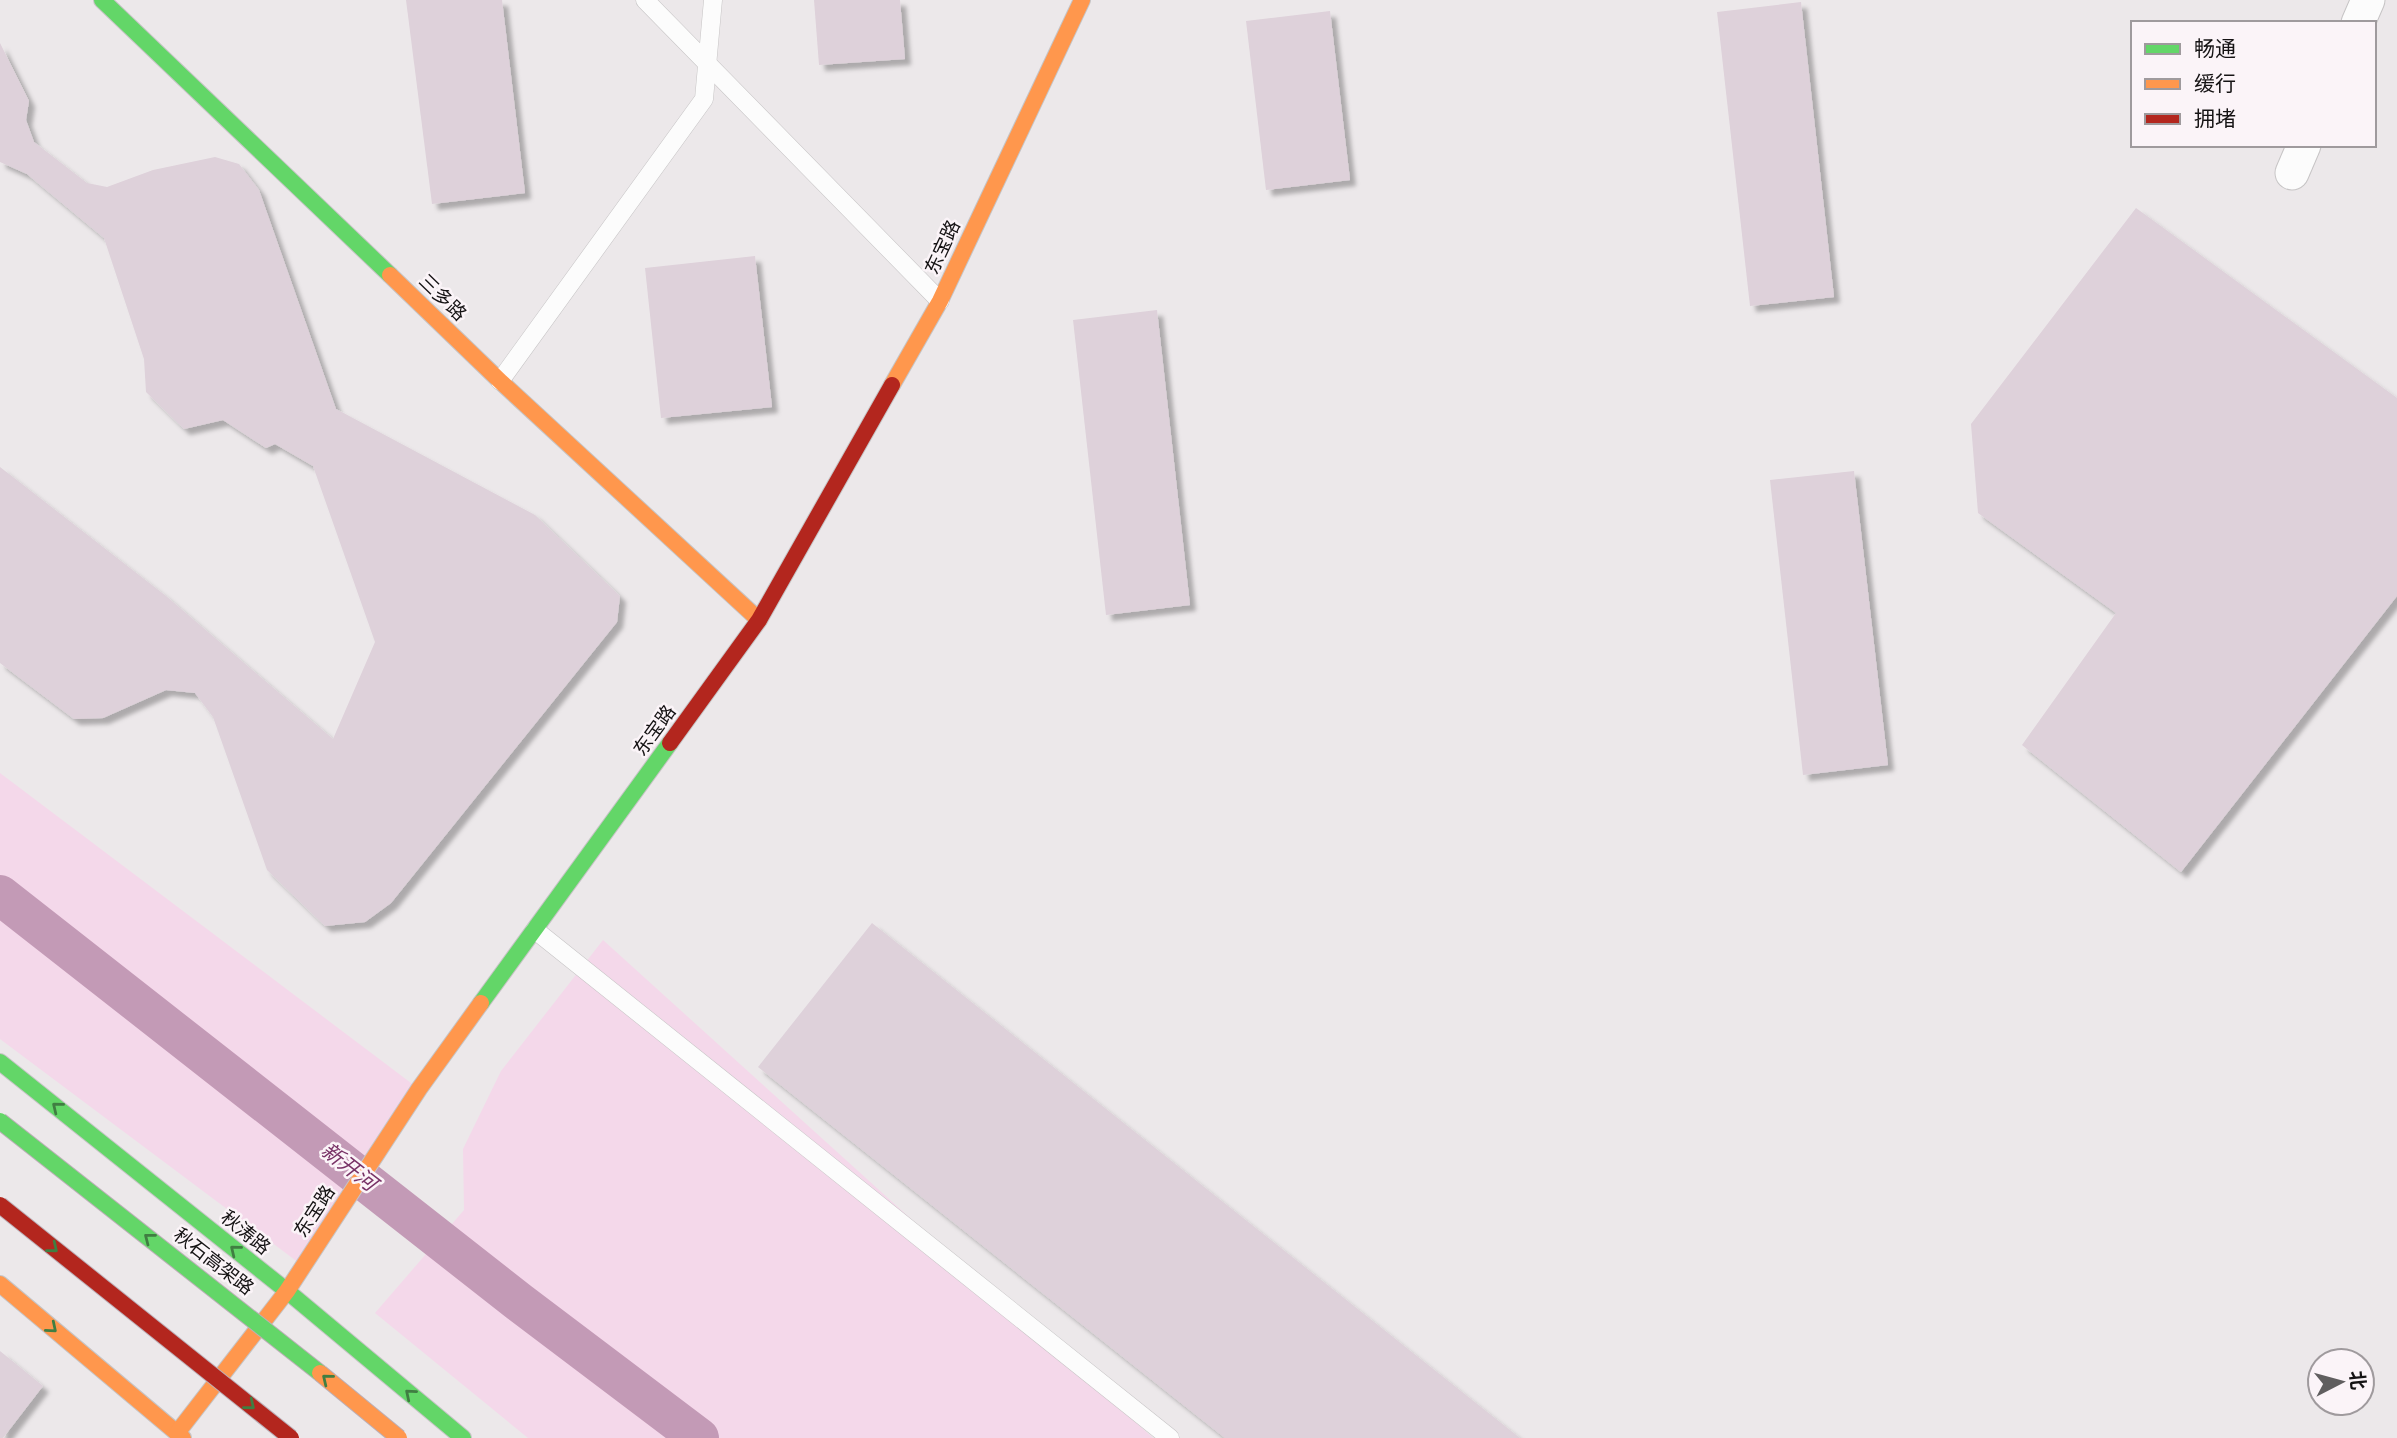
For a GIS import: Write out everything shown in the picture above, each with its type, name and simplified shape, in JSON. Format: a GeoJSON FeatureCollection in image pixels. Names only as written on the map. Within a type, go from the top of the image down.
{"type":"FeatureCollection","features":[{"type":"Feature","properties":{"kind":"main road","name":"三多路"},"geometry":{"type":"LineString","coordinates":[[102,0],[500,381],[759,621]]}},
{"type":"Feature","properties":{"kind":"main road","name":"东宝路"},"geometry":{"type":"LineString","coordinates":[[180,1436],[287,1291],[419,1089],[759,621],[940,301],[1082,0]]}},
{"type":"Feature","properties":{"kind":"main road","name":"秋涛路"},"geometry":{"type":"LineString","coordinates":[[0,1062],[287,1291],[463,1438]]}},
{"type":"Feature","properties":{"kind":"main road","name":"秋石高架路"},"geometry":{"type":"LineString","coordinates":[[0,1121],[250,1316],[399,1438]]}},
{"type":"Feature","properties":{"kind":"main road"},"geometry":{"type":"LineString","coordinates":[[0,1205],[291,1438]]}},
{"type":"Feature","properties":{"kind":"main road"},"geometry":{"type":"LineString","coordinates":[[0,1284],[180,1436]]}},
{"type":"Feature","properties":{"kind":"street"},"geometry":{"type":"LineString","coordinates":[[2359,21],[2368,0]]}},
{"type":"Feature","properties":{"kind":"lane"},"geometry":{"type":"LineString","coordinates":[[645,0],[940,301]]}},
{"type":"Feature","properties":{"kind":"lane"},"geometry":{"type":"LineString","coordinates":[[500,381],[704,99],[713,0]]}},
{"type":"Feature","properties":{"kind":"lane"},"geometry":{"type":"LineString","coordinates":[[534,930],[1170,1438]]}},
{"type":"Feature","properties":{"kind":"shaded area"},"geometry":{"type":"Polygon","coordinates":[[[0,773],[419,1089],[303,1266],[0,1039],[0,773]]]}},
{"type":"Feature","properties":{"kind":"shaded area"},"geometry":{"type":"Polygon","coordinates":[[[603,940],[1153,1438],[528,1438],[375,1313],[464,1210],[463,1149],[501,1071],[603,940]]]}},
{"type":"Feature","properties":{"kind":"building"},"geometry":{"type":"Polygon","coordinates":[[[406,0],[502,0],[525,193],[432,204],[406,0]]]}},
{"type":"Feature","properties":{"kind":"building"},"geometry":{"type":"Polygon","coordinates":[[[814,0],[900,0],[905,59],[819,65],[814,0]]]}},
{"type":"Feature","properties":{"kind":"building"},"geometry":{"type":"Polygon","coordinates":[[[1801,2],[1834,297],[1750,306],[1717,12],[1801,2]]]}},
{"type":"Feature","properties":{"kind":"building"},"geometry":{"type":"Polygon","coordinates":[[[1330,11],[1350,180],[1266,190],[1246,21],[1330,11]]]}},
{"type":"Feature","properties":{"kind":"building"},"geometry":{"type":"Polygon","coordinates":[[[0,43],[29,101],[26,120],[34,142],[87,183],[107,187],[153,170],[215,157],[239,164],[259,190],[336,409],[535,515],[620,596],[617,622],[391,903],[365,922],[325,926],[267,870],[213,717],[195,693],[166,690],[103,718],[74,719],[0,663],[0,467],[166,596],[333,739],[375,642],[313,466],[275,444],[266,448],[223,420],[184,429],[146,392],[144,359],[104,238],[27,174],[0,162],[0,43]]]}},
{"type":"Feature","properties":{"kind":"building"},"geometry":{"type":"Polygon","coordinates":[[[2136,208],[2397,398],[2397,596],[2181,872],[2022,745],[2116,613],[1978,513],[1971,424],[2136,208]]]}},
{"type":"Feature","properties":{"kind":"building"},"geometry":{"type":"Polygon","coordinates":[[[755,256],[772,407],[661,418],[645,268],[755,256]]]}},
{"type":"Feature","properties":{"kind":"building"},"geometry":{"type":"Polygon","coordinates":[[[1157,310],[1190,605],[1106,615],[1073,320],[1157,310]]]}},
{"type":"Feature","properties":{"kind":"building"},"geometry":{"type":"Polygon","coordinates":[[[1854,471],[1888,765],[1803,775],[1770,480],[1854,471]]]}},
{"type":"Feature","properties":{"kind":"building"},"geometry":{"type":"Polygon","coordinates":[[[872,923],[1520,1438],[1225,1438],[758,1067],[872,923]]]}},
{"type":"Feature","properties":{"kind":"building"},"geometry":{"type":"Polygon","coordinates":[[[0,1351],[43,1386],[3,1438],[0,1438],[0,1351]]]}},
{"type":"Feature","properties":{"kind":"waterway","name":"新开河"},"geometry":{"type":"LineString","coordinates":[[0,895],[519,1302],[699,1438]]}},
{"type":"Feature","properties":{"kind":"traffic: fast"},"geometry":{"type":"LineString","coordinates":[[102,0],[390,275]]}},
{"type":"Feature","properties":{"kind":"traffic: fast"},"geometry":{"type":"LineString","coordinates":[[481,1003],[670,743]]}},
{"type":"Feature","properties":{"kind":"traffic: fast"},"geometry":{"type":"LineString","coordinates":[[0,1062],[287,1291],[463,1438]]}},
{"type":"Feature","properties":{"kind":"traffic: fast"},"geometry":{"type":"LineString","coordinates":[[0,1121],[320,1373]]}},
{"type":"Feature","properties":{"kind":"traffic: slow"},"geometry":{"type":"LineString","coordinates":[[892,385],[940,301],[1082,0]]}},
{"type":"Feature","properties":{"kind":"traffic: slow"},"geometry":{"type":"LineString","coordinates":[[390,275],[500,381],[759,620]]}},
{"type":"Feature","properties":{"kind":"traffic: slow"},"geometry":{"type":"LineString","coordinates":[[177,1433],[287,1291],[419,1089],[481,1003]]}},
{"type":"Feature","properties":{"kind":"traffic: slow"},"geometry":{"type":"LineString","coordinates":[[0,1284],[183,1438]]}},
{"type":"Feature","properties":{"kind":"traffic: slow"},"geometry":{"type":"LineString","coordinates":[[320,1373],[399,1438]]}},
{"type":"Feature","properties":{"kind":"traffic: jam"},"geometry":{"type":"LineString","coordinates":[[670,743],[759,620],[892,385]]}},
{"type":"Feature","properties":{"kind":"traffic: jam"},"geometry":{"type":"LineString","coordinates":[[0,1205],[291,1438]]}}]}
